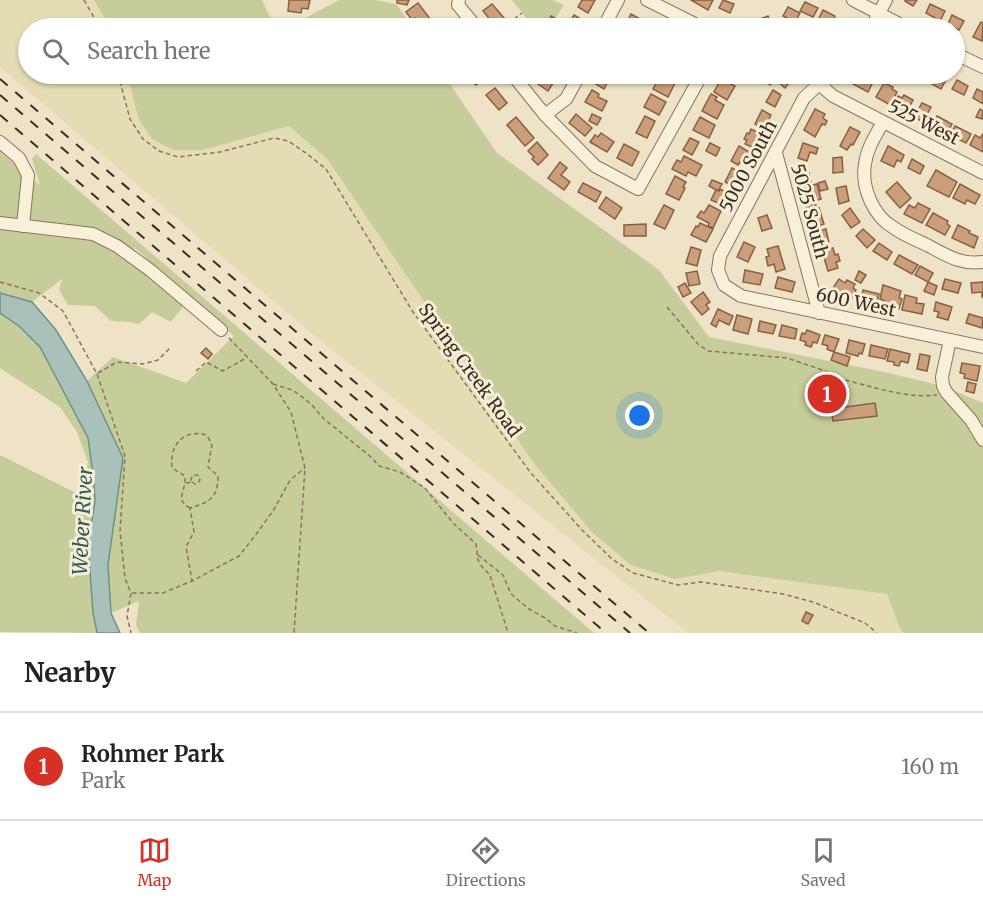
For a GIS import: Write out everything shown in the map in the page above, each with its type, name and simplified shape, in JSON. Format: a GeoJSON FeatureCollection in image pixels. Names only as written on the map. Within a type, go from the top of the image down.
{"type":"FeatureCollection","features":[{"type":"Feature","properties":{"kind":"street"},"geometry":{"type":"LineString","coordinates":[[608,18],[618,0]]}},
{"type":"Feature","properties":{"kind":"street"},"geometry":{"type":"LineString","coordinates":[[647,0],[683,18]]}},
{"type":"Feature","properties":{"kind":"street"},"geometry":{"type":"LineString","coordinates":[[853,0],[887,18]]}},
{"type":"Feature","properties":{"kind":"street"},"geometry":{"type":"LineString","coordinates":[[877,18],[886,0]]}},
{"type":"Feature","properties":{"kind":"street"},"geometry":{"type":"LineString","coordinates":[[459,2],[470,18]]}},
{"type":"Feature","properties":{"kind":"street"},"geometry":{"type":"LineString","coordinates":[[965,58],[983,67]]}},
{"type":"Feature","properties":{"kind":"street"},"geometry":{"type":"LineString","coordinates":[[520,84],[545,115],[595,166],[639,189],[697,84]]}},
{"type":"Feature","properties":{"kind":"street"},"geometry":{"type":"LineString","coordinates":[[545,115],[566,99],[574,84]]}},
{"type":"Feature","properties":{"kind":"street","name":"5000 South"},"geometry":{"type":"LineString","coordinates":[[724,285],[718,270],[720,256],[804,98],[819,84]]}},
{"type":"Feature","properties":{"kind":"street","name":"525 West"},"geometry":{"type":"LineString","coordinates":[[821,84],[834,96],[983,172]]}},
{"type":"Feature","properties":{"kind":"street"},"geometry":{"type":"LineString","coordinates":[[883,122],[870,145],[864,176],[872,204],[877,212],[892,228],[951,258],[966,263],[982,262]]}},
{"type":"Feature","properties":{"kind":"street"},"geometry":{"type":"LineString","coordinates":[[0,142],[19,158],[28,175],[23,226]]}},
{"type":"Feature","properties":{"kind":"street","name":"5025 South"},"geometry":{"type":"LineString","coordinates":[[776,153],[819,313]]}},
{"type":"Feature","properties":{"kind":"street"},"geometry":{"type":"LineString","coordinates":[[0,223],[93,234],[117,246],[150,270],[221,330]]}},
{"type":"Feature","properties":{"kind":"street","name":"600 West"},"geometry":{"type":"LineString","coordinates":[[724,285],[741,296],[983,347]]}},
{"type":"Feature","properties":{"kind":"street"},"geometry":{"type":"LineString","coordinates":[[950,340],[942,377],[943,386],[971,420],[983,440]]}},
{"type":"Feature","properties":{"kind":"path"},"geometry":{"type":"LineString","coordinates":[[84,0],[94,18]]}},
{"type":"Feature","properties":{"kind":"path"},"geometry":{"type":"LineString","coordinates":[[515,18],[522,13]]}},
{"type":"Feature","properties":{"kind":"path","name":"Spring Creek Road"},"geometry":{"type":"LineString","coordinates":[[121,84],[130,119],[143,139],[159,151],[178,156],[220,152],[274,138],[288,141],[326,169],[413,312],[530,472],[582,530],[612,559],[633,573],[678,585],[701,582],[783,594],[813,602],[865,623],[877,633]]}},
{"type":"Feature","properties":{"kind":"path"},"geometry":{"type":"LineString","coordinates":[[0,282],[39,293],[63,311],[97,374],[125,456],[120,531],[124,578],[131,593],[127,616],[131,633]]}},
{"type":"Feature","properties":{"kind":"path"},"geometry":{"type":"LineString","coordinates":[[667,307],[698,344],[708,351],[787,358],[834,374],[841,379],[926,396]]}},
{"type":"Feature","properties":{"kind":"path"},"geometry":{"type":"LineString","coordinates":[[221,330],[273,384],[291,412],[305,468],[294,633]]}},
{"type":"Feature","properties":{"kind":"path"},"geometry":{"type":"LineString","coordinates":[[97,374],[117,362],[143,364],[158,360],[170,348]]}},
{"type":"Feature","properties":{"kind":"path"},"geometry":{"type":"LineString","coordinates":[[196,371],[206,362],[223,371],[247,357]]}},
{"type":"Feature","properties":{"kind":"path"},"geometry":{"type":"LineString","coordinates":[[273,384],[302,396],[324,419],[379,466],[400,472],[425,488],[453,523],[476,544],[482,567],[490,575],[508,633]]}},
{"type":"Feature","properties":{"kind":"path"},"geometry":{"type":"LineString","coordinates":[[916,400],[918,396]]}},
{"type":"Feature","properties":{"kind":"path"},"geometry":{"type":"LineString","coordinates":[[197,433],[206,436],[212,445],[208,467],[218,476],[218,487],[213,498],[190,508],[181,499],[185,476],[172,468],[171,461],[177,444],[183,436],[197,433]]}},
{"type":"Feature","properties":{"kind":"path"},"geometry":{"type":"LineString","coordinates":[[131,593],[163,593],[192,581],[239,556],[273,511],[289,482],[305,468]]}},
{"type":"Feature","properties":{"kind":"path"},"geometry":{"type":"LineString","coordinates":[[185,483],[192,482]]}},
{"type":"Feature","properties":{"kind":"path"},"geometry":{"type":"LineString","coordinates":[[190,508],[194,532],[186,547],[192,581]]}},
{"type":"Feature","properties":{"kind":"path"},"geometry":{"type":"LineString","coordinates":[[478,555],[503,575],[511,594],[529,609],[555,626],[577,633]]}},
{"type":"Feature","properties":{"kind":"shaded area"},"geometry":{"type":"Polygon","coordinates":[[[0,0],[94,0],[104,18],[18,18],[18,82],[0,67],[0,0]]]}},
{"type":"Feature","properties":{"kind":"shaded area"},"geometry":{"type":"Polygon","coordinates":[[[20,84],[130,84],[139,120],[152,139],[203,150],[290,126],[328,160],[675,579],[719,571],[888,594],[900,629],[904,633],[688,633],[307,330],[20,84]]]}},
{"type":"Feature","properties":{"kind":"green space"},"geometry":{"type":"Polygon","coordinates":[[[94,0],[262,0],[272,18],[104,18],[94,0]]]}},
{"type":"Feature","properties":{"kind":"green space"},"geometry":{"type":"Polygon","coordinates":[[[339,0],[375,0],[396,4],[406,18],[305,18],[339,0]]]}},
{"type":"Feature","properties":{"kind":"green space"},"geometry":{"type":"Polygon","coordinates":[[[512,0],[552,0],[564,5],[556,18],[526,18],[512,0]]]}},
{"type":"Feature","properties":{"kind":"green space"},"geometry":{"type":"Polygon","coordinates":[[[130,84],[450,84],[497,153],[659,270],[709,337],[943,386],[983,403],[983,633],[904,633],[900,629],[887,594],[719,571],[675,579],[631,565],[592,532],[533,462],[328,160],[289,126],[203,150],[173,150],[152,139],[139,120],[130,84]]]}},
{"type":"Feature","properties":{"kind":"green space"},"geometry":{"type":"Polygon","coordinates":[[[0,152],[40,185],[32,159],[36,154],[594,633],[140,633],[136,625],[139,601],[111,613],[108,565],[123,458],[87,381],[113,357],[186,383],[234,336],[135,248],[122,258],[185,304],[171,322],[152,312],[139,324],[111,321],[95,306],[68,305],[59,290],[62,279],[32,302],[0,293],[0,152]]]}},
{"type":"Feature","properties":{"kind":"green space"},"geometry":{"type":"Polygon","coordinates":[[[0,313],[19,326],[40,347],[88,438],[95,502],[88,544],[93,613],[97,633],[0,632],[0,455],[82,496],[88,462],[77,432],[60,407],[0,368],[0,313]]]}},
{"type":"Feature","properties":{"kind":"water"},"geometry":{"type":"Polygon","coordinates":[[[0,293],[32,302],[56,330],[87,381],[123,458],[108,565],[111,613],[120,633],[97,633],[93,613],[88,544],[95,502],[88,438],[40,347],[19,326],[0,313],[0,293]]]}},
{"type":"Feature","properties":{"kind":"building"},"geometry":{"type":"Polygon","coordinates":[[[289,0],[310,0],[308,9],[302,8],[301,13],[288,11],[289,0]]]}},
{"type":"Feature","properties":{"kind":"building"},"geometry":{"type":"Polygon","coordinates":[[[397,0],[409,0],[407,5],[397,3],[397,0]]]}},
{"type":"Feature","properties":{"kind":"building"},"geometry":{"type":"Polygon","coordinates":[[[582,0],[595,0],[588,13],[578,7],[582,0]]]}},
{"type":"Feature","properties":{"kind":"building"},"geometry":{"type":"Polygon","coordinates":[[[691,0],[713,0],[708,10],[691,0]]]}},
{"type":"Feature","properties":{"kind":"building"},"geometry":{"type":"Polygon","coordinates":[[[723,0],[734,4],[730,13],[719,8],[723,0]]]}},
{"type":"Feature","properties":{"kind":"building"},"geometry":{"type":"Polygon","coordinates":[[[905,0],[917,0],[913,6],[905,0]]]}},
{"type":"Feature","properties":{"kind":"building"},"geometry":{"type":"Polygon","coordinates":[[[805,2],[818,8],[813,17],[800,11],[805,2]]]}},
{"type":"Feature","properties":{"kind":"building"},"geometry":{"type":"Polygon","coordinates":[[[418,3],[429,18],[410,18],[406,12],[418,3]]]}},
{"type":"Feature","properties":{"kind":"building"},"geometry":{"type":"Polygon","coordinates":[[[492,4],[504,18],[489,18],[483,11],[492,4]]]}},
{"type":"Feature","properties":{"kind":"building"},"geometry":{"type":"Polygon","coordinates":[[[930,4],[945,11],[942,18],[935,18],[926,13],[930,4]]]}},
{"type":"Feature","properties":{"kind":"building"},"geometry":{"type":"Polygon","coordinates":[[[788,7],[800,13],[797,18],[783,16],[788,7]]]}},
{"type":"Feature","properties":{"kind":"building"},"geometry":{"type":"Polygon","coordinates":[[[823,10],[835,16],[834,18],[819,18],[823,10]]]}},
{"type":"Feature","properties":{"kind":"building"},"geometry":{"type":"Polygon","coordinates":[[[981,22],[983,23],[982,41],[973,37],[981,22]]]}},
{"type":"Feature","properties":{"kind":"building"},"geometry":{"type":"Polygon","coordinates":[[[538,84],[553,84],[548,91],[538,84]]]}},
{"type":"Feature","properties":{"kind":"building"},"geometry":{"type":"Polygon","coordinates":[[[596,84],[607,84],[604,89],[596,84]]]}},
{"type":"Feature","properties":{"kind":"building"},"geometry":{"type":"Polygon","coordinates":[[[656,84],[674,84],[668,97],[653,89],[656,84]]]}},
{"type":"Feature","properties":{"kind":"building"},"geometry":{"type":"Polygon","coordinates":[[[718,84],[735,86],[727,100],[714,92],[718,84]]]}},
{"type":"Feature","properties":{"kind":"building"},"geometry":{"type":"Polygon","coordinates":[[[853,84],[872,84],[868,92],[853,84]]]}},
{"type":"Feature","properties":{"kind":"building"},"geometry":{"type":"Polygon","coordinates":[[[883,84],[893,87],[892,89],[897,92],[890,105],[876,97],[883,84]]]}},
{"type":"Feature","properties":{"kind":"building"},"geometry":{"type":"Polygon","coordinates":[[[932,84],[944,84],[941,89],[932,84]]]}},
{"type":"Feature","properties":{"kind":"building"},"geometry":{"type":"Polygon","coordinates":[[[955,84],[968,86],[964,95],[952,89],[955,84]]]}},
{"type":"Feature","properties":{"kind":"building"},"geometry":{"type":"Polygon","coordinates":[[[495,88],[507,103],[499,110],[486,95],[495,88]]]}},
{"type":"Feature","properties":{"kind":"building"},"geometry":{"type":"Polygon","coordinates":[[[977,89],[983,92],[983,104],[973,98],[977,89]]]}},
{"type":"Feature","properties":{"kind":"building"},"geometry":{"type":"Polygon","coordinates":[[[592,90],[599,94],[598,97],[607,101],[602,111],[585,102],[592,90]]]}},
{"type":"Feature","properties":{"kind":"building"},"geometry":{"type":"Polygon","coordinates":[[[773,90],[781,95],[775,107],[766,102],[773,90]]]}},
{"type":"Feature","properties":{"kind":"building"},"geometry":{"type":"Polygon","coordinates":[[[651,94],[666,102],[659,115],[644,107],[651,94]]]}},
{"type":"Feature","properties":{"kind":"building"},"geometry":{"type":"Polygon","coordinates":[[[711,94],[717,97],[715,100],[724,105],[717,119],[702,111],[711,94]]]}},
{"type":"Feature","properties":{"kind":"building"},"geometry":{"type":"Polygon","coordinates":[[[904,95],[913,100],[906,113],[893,105],[898,96],[902,98],[904,95]]]}},
{"type":"Feature","properties":{"kind":"building"},"geometry":{"type":"Polygon","coordinates":[[[922,103],[931,107],[923,122],[914,117],[922,103]]]}},
{"type":"Feature","properties":{"kind":"building"},"geometry":{"type":"Polygon","coordinates":[[[815,109],[825,114],[823,118],[827,121],[825,125],[822,124],[815,137],[804,130],[815,109]]]}},
{"type":"Feature","properties":{"kind":"building"},"geometry":{"type":"Polygon","coordinates":[[[980,109],[983,111],[982,119],[976,117],[980,109]]]}},
{"type":"Feature","properties":{"kind":"building"},"geometry":{"type":"Polygon","coordinates":[[[762,110],[771,115],[764,129],[755,124],[762,110]]]}},
{"type":"Feature","properties":{"kind":"building"},"geometry":{"type":"Polygon","coordinates":[[[576,114],[592,128],[585,136],[569,123],[576,114]]]}},
{"type":"Feature","properties":{"kind":"building"},"geometry":{"type":"Polygon","coordinates":[[[592,114],[601,118],[597,125],[589,121],[592,114]]]}},
{"type":"Feature","properties":{"kind":"building"},"geometry":{"type":"Polygon","coordinates":[[[645,116],[655,121],[647,138],[636,133],[645,116]]]}},
{"type":"Feature","properties":{"kind":"building"},"geometry":{"type":"Polygon","coordinates":[[[937,116],[952,124],[947,133],[932,125],[937,116]]]}},
{"type":"Feature","properties":{"kind":"building"},"geometry":{"type":"Polygon","coordinates":[[[516,117],[534,138],[525,146],[507,125],[516,117]]]}},
{"type":"Feature","properties":{"kind":"building"},"geometry":{"type":"Polygon","coordinates":[[[700,117],[715,125],[709,138],[693,130],[700,117]]]}},
{"type":"Feature","properties":{"kind":"building"},"geometry":{"type":"Polygon","coordinates":[[[955,126],[971,134],[966,143],[950,135],[955,126]]]}},
{"type":"Feature","properties":{"kind":"building"},"geometry":{"type":"Polygon","coordinates":[[[850,127],[860,132],[853,145],[851,144],[847,150],[840,146],[850,127]]]}},
{"type":"Feature","properties":{"kind":"building"},"geometry":{"type":"Polygon","coordinates":[[[751,129],[761,134],[754,148],[745,144],[747,140],[744,139],[751,129]]]}},
{"type":"Feature","properties":{"kind":"building"},"geometry":{"type":"Polygon","coordinates":[[[601,133],[614,142],[607,152],[590,142],[595,135],[598,137],[601,133]]]}},
{"type":"Feature","properties":{"kind":"building"},"geometry":{"type":"Polygon","coordinates":[[[983,134],[983,152],[970,145],[975,135],[980,138],[983,134]]]}},
{"type":"Feature","properties":{"kind":"building"},"geometry":{"type":"Polygon","coordinates":[[[690,138],[699,142],[692,155],[683,150],[690,138]]]}},
{"type":"Feature","properties":{"kind":"building"},"geometry":{"type":"Polygon","coordinates":[[[537,142],[548,155],[538,165],[528,151],[537,142]]]}},
{"type":"Feature","properties":{"kind":"building"},"geometry":{"type":"Polygon","coordinates":[[[710,143],[720,148],[716,156],[706,151],[710,143]]]}},
{"type":"Feature","properties":{"kind":"building"},"geometry":{"type":"Polygon","coordinates":[[[803,143],[818,148],[816,154],[810,152],[807,161],[798,158],[803,143]]]}},
{"type":"Feature","properties":{"kind":"building"},"geometry":{"type":"Polygon","coordinates":[[[624,144],[639,152],[632,166],[617,158],[624,144]]]}},
{"type":"Feature","properties":{"kind":"building"},"geometry":{"type":"Polygon","coordinates":[[[739,146],[751,153],[746,163],[741,161],[738,165],[731,161],[739,146]]]}},
{"type":"Feature","properties":{"kind":"building"},"geometry":{"type":"Polygon","coordinates":[[[888,146],[904,155],[901,162],[897,160],[894,167],[881,161],[888,146]]]}},
{"type":"Feature","properties":{"kind":"building"},"geometry":{"type":"Polygon","coordinates":[[[684,156],[702,165],[696,176],[688,172],[686,176],[672,169],[677,160],[681,162],[684,156]]]}},
{"type":"Feature","properties":{"kind":"building"},"geometry":{"type":"Polygon","coordinates":[[[842,157],[843,172],[833,173],[833,158],[842,157]]]}},
{"type":"Feature","properties":{"kind":"building"},"geometry":{"type":"Polygon","coordinates":[[[912,159],[924,166],[920,174],[908,168],[912,159]]]}},
{"type":"Feature","properties":{"kind":"building"},"geometry":{"type":"Polygon","coordinates":[[[560,162],[567,168],[561,175],[570,182],[564,190],[548,178],[560,162]]]}},
{"type":"Feature","properties":{"kind":"building"},"geometry":{"type":"Polygon","coordinates":[[[732,168],[741,173],[734,187],[725,182],[732,168]]]}},
{"type":"Feature","properties":{"kind":"building"},"geometry":{"type":"Polygon","coordinates":[[[808,169],[811,182],[801,184],[798,171],[808,169]]]}},
{"type":"Feature","properties":{"kind":"building"},"geometry":{"type":"Polygon","coordinates":[[[936,170],[957,182],[949,197],[927,186],[936,170]]]}},
{"type":"Feature","properties":{"kind":"building"},"geometry":{"type":"Polygon","coordinates":[[[675,176],[686,182],[679,200],[666,194],[675,176]]]}},
{"type":"Feature","properties":{"kind":"building"},"geometry":{"type":"Polygon","coordinates":[[[712,180],[722,184],[718,191],[709,186],[712,180]]]}},
{"type":"Feature","properties":{"kind":"building"},"geometry":{"type":"Polygon","coordinates":[[[825,181],[828,189],[820,191],[818,183],[825,181]]]}},
{"type":"Feature","properties":{"kind":"building"},"geometry":{"type":"Polygon","coordinates":[[[897,182],[911,198],[900,208],[886,192],[897,182]]]}},
{"type":"Feature","properties":{"kind":"building"},"geometry":{"type":"Polygon","coordinates":[[[583,183],[601,192],[596,202],[578,192],[583,183]]]}},
{"type":"Feature","properties":{"kind":"building"},"geometry":{"type":"Polygon","coordinates":[[[817,184],[821,199],[815,201],[816,206],[807,209],[801,188],[817,184]]]}},
{"type":"Feature","properties":{"kind":"building"},"geometry":{"type":"Polygon","coordinates":[[[960,184],[980,195],[975,204],[967,200],[965,204],[953,198],[960,184]]]}},
{"type":"Feature","properties":{"kind":"building"},"geometry":{"type":"Polygon","coordinates":[[[846,186],[849,201],[839,204],[836,188],[846,186]]]}},
{"type":"Feature","properties":{"kind":"building"},"geometry":{"type":"Polygon","coordinates":[[[720,189],[730,194],[724,206],[711,200],[716,190],[720,189]]]}},
{"type":"Feature","properties":{"kind":"building"},"geometry":{"type":"Polygon","coordinates":[[[606,197],[622,208],[615,219],[599,208],[606,197]]]}},
{"type":"Feature","properties":{"kind":"building"},"geometry":{"type":"Polygon","coordinates":[[[918,203],[930,209],[922,223],[904,214],[909,205],[915,208],[918,203]]]}},
{"type":"Feature","properties":{"kind":"building"},"geometry":{"type":"Polygon","coordinates":[[[664,205],[674,210],[665,229],[654,224],[664,205]]]}},
{"type":"Feature","properties":{"kind":"building"},"geometry":{"type":"Polygon","coordinates":[[[709,205],[721,211],[713,228],[708,226],[709,223],[697,217],[701,211],[704,213],[709,205]]]}},
{"type":"Feature","properties":{"kind":"building"},"geometry":{"type":"Polygon","coordinates":[[[819,208],[824,224],[814,227],[809,211],[819,208]]]}},
{"type":"Feature","properties":{"kind":"building"},"geometry":{"type":"Polygon","coordinates":[[[850,208],[860,222],[851,228],[842,215],[850,208]]]}},
{"type":"Feature","properties":{"kind":"building"},"geometry":{"type":"Polygon","coordinates":[[[933,213],[948,221],[947,224],[950,226],[945,235],[926,225],[933,213]]]}},
{"type":"Feature","properties":{"kind":"building"},"geometry":{"type":"Polygon","coordinates":[[[767,215],[772,228],[762,231],[758,218],[767,215]]]}},
{"type":"Feature","properties":{"kind":"building"},"geometry":{"type":"Polygon","coordinates":[[[700,223],[713,229],[706,242],[691,235],[700,223]]]}},
{"type":"Feature","properties":{"kind":"building"},"geometry":{"type":"Polygon","coordinates":[[[646,224],[646,236],[624,236],[624,225],[646,224]]]}},
{"type":"Feature","properties":{"kind":"building"},"geometry":{"type":"Polygon","coordinates":[[[958,225],[978,237],[974,248],[952,238],[958,225]]]}},
{"type":"Feature","properties":{"kind":"building"},"geometry":{"type":"Polygon","coordinates":[[[826,229],[829,243],[820,245],[816,232],[826,229]]]}},
{"type":"Feature","properties":{"kind":"building"},"geometry":{"type":"Polygon","coordinates":[[[863,229],[875,240],[867,248],[856,236],[863,229]]]}},
{"type":"Feature","properties":{"kind":"building"},"geometry":{"type":"Polygon","coordinates":[[[744,242],[755,247],[748,262],[737,257],[744,242]]]}},
{"type":"Feature","properties":{"kind":"building"},"geometry":{"type":"Polygon","coordinates":[[[879,243],[892,252],[887,260],[873,251],[879,243]]]}},
{"type":"Feature","properties":{"kind":"building"},"geometry":{"type":"Polygon","coordinates":[[[778,246],[785,269],[776,272],[774,264],[768,266],[766,257],[769,256],[767,249],[778,246]]]}},
{"type":"Feature","properties":{"kind":"building"},"geometry":{"type":"Polygon","coordinates":[[[691,247],[701,250],[697,266],[686,263],[691,247]]]}},
{"type":"Feature","properties":{"kind":"building"},"geometry":{"type":"Polygon","coordinates":[[[833,248],[840,261],[836,262],[838,268],[828,271],[822,251],[833,248]]]}},
{"type":"Feature","properties":{"kind":"building"},"geometry":{"type":"Polygon","coordinates":[[[899,255],[918,265],[912,274],[894,264],[899,255]]]}},
{"type":"Feature","properties":{"kind":"building"},"geometry":{"type":"Polygon","coordinates":[[[920,266],[933,273],[928,282],[915,275],[920,266]]]}},
{"type":"Feature","properties":{"kind":"building"},"geometry":{"type":"Polygon","coordinates":[[[745,270],[763,274],[760,285],[743,282],[745,270]]]}},
{"type":"Feature","properties":{"kind":"building"},"geometry":{"type":"Polygon","coordinates":[[[697,271],[700,284],[689,286],[686,273],[697,271]]]}},
{"type":"Feature","properties":{"kind":"building"},"geometry":{"type":"Polygon","coordinates":[[[859,271],[866,275],[861,283],[855,280],[859,271]]]}},
{"type":"Feature","properties":{"kind":"building"},"geometry":{"type":"Polygon","coordinates":[[[778,277],[795,282],[792,292],[775,288],[778,277]]]}},
{"type":"Feature","properties":{"kind":"building"},"geometry":{"type":"Polygon","coordinates":[[[839,279],[845,283],[847,280],[855,284],[853,288],[856,290],[852,298],[833,288],[839,279]]]}},
{"type":"Feature","properties":{"kind":"building"},"geometry":{"type":"Polygon","coordinates":[[[945,279],[961,283],[958,293],[942,289],[945,279]]]}},
{"type":"Feature","properties":{"kind":"building"},"geometry":{"type":"Polygon","coordinates":[[[928,282],[937,286],[934,295],[924,291],[928,282]]]}},
{"type":"Feature","properties":{"kind":"building"},"geometry":{"type":"Polygon","coordinates":[[[983,282],[983,297],[982,292],[972,293],[971,283],[983,282]]]}},
{"type":"Feature","properties":{"kind":"building"},"geometry":{"type":"Polygon","coordinates":[[[685,283],[691,293],[683,297],[678,287],[685,283]]]}},
{"type":"Feature","properties":{"kind":"building"},"geometry":{"type":"Polygon","coordinates":[[[883,285],[901,291],[899,298],[902,299],[899,309],[884,306],[885,301],[880,299],[883,285]]]}},
{"type":"Feature","properties":{"kind":"building"},"geometry":{"type":"Polygon","coordinates":[[[863,290],[879,294],[877,303],[861,300],[863,290]]]}},
{"type":"Feature","properties":{"kind":"building"},"geometry":{"type":"Polygon","coordinates":[[[703,292],[710,302],[706,305],[709,309],[702,315],[691,302],[703,292]]]}},
{"type":"Feature","properties":{"kind":"building"},"geometry":{"type":"Polygon","coordinates":[[[905,295],[917,298],[916,303],[924,304],[922,314],[902,310],[905,295]]]}},
{"type":"Feature","properties":{"kind":"building"},"geometry":{"type":"Polygon","coordinates":[[[936,302],[952,307],[948,320],[937,317],[939,312],[934,311],[936,302]]]}},
{"type":"Feature","properties":{"kind":"building"},"geometry":{"type":"Polygon","coordinates":[[[718,309],[733,316],[729,325],[719,320],[716,327],[711,324],[718,309]]]}},
{"type":"Feature","properties":{"kind":"building"},"geometry":{"type":"Polygon","coordinates":[[[969,314],[983,318],[982,328],[966,323],[969,314]]]}},
{"type":"Feature","properties":{"kind":"building"},"geometry":{"type":"Polygon","coordinates":[[[737,315],[752,319],[748,334],[733,330],[737,315]]]}},
{"type":"Feature","properties":{"kind":"building"},"geometry":{"type":"Polygon","coordinates":[[[760,321],[776,325],[773,334],[758,331],[760,321]]]}},
{"type":"Feature","properties":{"kind":"building"},"geometry":{"type":"Polygon","coordinates":[[[782,325],[797,329],[795,339],[779,336],[782,325]]]}},
{"type":"Feature","properties":{"kind":"building"},"geometry":{"type":"Polygon","coordinates":[[[807,330],[820,335],[817,343],[813,342],[811,347],[800,340],[802,333],[805,334],[807,330]]]}},
{"type":"Feature","properties":{"kind":"building"},"geometry":{"type":"Polygon","coordinates":[[[825,335],[839,339],[834,352],[822,344],[825,335]]]}},
{"type":"Feature","properties":{"kind":"building"},"geometry":{"type":"Polygon","coordinates":[[[849,340],[865,344],[862,354],[859,353],[858,356],[846,353],[849,340]]]}},
{"type":"Feature","properties":{"kind":"building"},"geometry":{"type":"Polygon","coordinates":[[[871,345],[888,349],[885,359],[869,356],[871,345]]]}},
{"type":"Feature","properties":{"kind":"building"},"geometry":{"type":"Polygon","coordinates":[[[206,348],[212,354],[208,359],[201,353],[206,348]]]}},
{"type":"Feature","properties":{"kind":"building"},"geometry":{"type":"Polygon","coordinates":[[[890,349],[910,354],[908,363],[901,361],[899,366],[887,361],[890,349]]]}},
{"type":"Feature","properties":{"kind":"building"},"geometry":{"type":"Polygon","coordinates":[[[834,352],[850,357],[847,366],[831,360],[834,352]]]}},
{"type":"Feature","properties":{"kind":"building"},"geometry":{"type":"Polygon","coordinates":[[[920,354],[930,356],[927,371],[917,369],[920,354]]]}},
{"type":"Feature","properties":{"kind":"building"},"geometry":{"type":"Polygon","coordinates":[[[962,363],[980,366],[977,381],[964,378],[965,374],[960,373],[962,363]]]}},
{"type":"Feature","properties":{"kind":"building"},"geometry":{"type":"Polygon","coordinates":[[[968,382],[976,384],[974,393],[966,391],[968,382]]]}},
{"type":"Feature","properties":{"kind":"building"},"geometry":{"type":"Polygon","coordinates":[[[875,403],[877,416],[833,421],[831,409],[875,403]]]}},
{"type":"Feature","properties":{"kind":"building"},"geometry":{"type":"Polygon","coordinates":[[[806,612],[813,615],[808,624],[802,621],[806,612]]]}},
{"type":"Feature","properties":{"kind":"railway"},"geometry":{"type":"LineString","coordinates":[[0,79],[649,633]]}},
{"type":"Feature","properties":{"kind":"railway"},"geometry":{"type":"LineString","coordinates":[[0,95],[630,633]]}},
{"type":"Feature","properties":{"kind":"railway"},"geometry":{"type":"LineString","coordinates":[[0,115],[606,633]]}},
{"type":"Feature","properties":{"kind":"place","name":"Rohmer Park"},"geometry":{"type":"Point","coordinates":[827,394]}},
{"type":"Feature","properties":{"kind":"water label","name":"Weber River"},"geometry":{"type":"Point","coordinates":[82,521]}}]}
